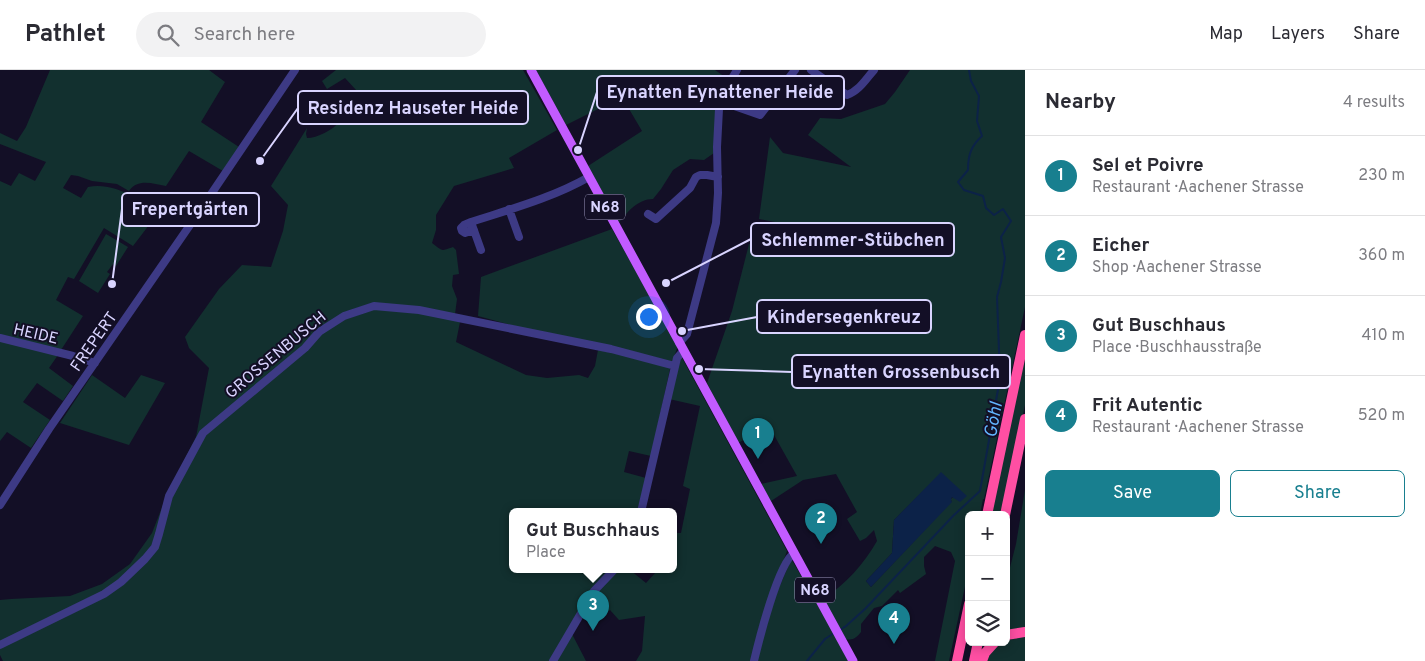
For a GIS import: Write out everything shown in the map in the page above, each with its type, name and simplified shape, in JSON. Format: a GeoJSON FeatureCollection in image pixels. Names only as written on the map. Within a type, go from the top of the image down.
{"type":"FeatureCollection","features":[{"type":"Feature","properties":{"kind":"highway"},"geometry":{"type":"LineString","coordinates":[[989,511],[1025,335]]}},
{"type":"Feature","properties":{"kind":"highway"},"geometry":{"type":"LineString","coordinates":[[1006,511],[1025,420]]}},
{"type":"Feature","properties":{"kind":"highway"},"geometry":{"type":"LineString","coordinates":[[957,661],[965,623]]}},
{"type":"Feature","properties":{"kind":"highway"},"geometry":{"type":"LineString","coordinates":[[1010,634],[1025,632]]}},
{"type":"Feature","properties":{"kind":"highway"},"geometry":{"type":"LineString","coordinates":[[974,661],[977,646]]}},
{"type":"Feature","properties":{"kind":"highway"},"geometry":{"type":"LineString","coordinates":[[982,661],[985,653],[991,646]]}},
{"type":"Feature","properties":{"kind":"main road","name":"N68"},"geometry":{"type":"LineString","coordinates":[[530,70],[853,661]]}},
{"type":"Feature","properties":{"kind":"street","name":"FREPERT"},"geometry":{"type":"LineString","coordinates":[[0,505],[44,437],[295,70]]}},
{"type":"Feature","properties":{"kind":"street"},"geometry":{"type":"LineString","coordinates":[[642,508],[677,358],[682,342],[687,334],[716,223],[720,101],[726,86],[737,70]]}},
{"type":"Feature","properties":{"kind":"street"},"geometry":{"type":"LineString","coordinates":[[720,101],[760,115],[796,70]]}},
{"type":"Feature","properties":{"kind":"street"},"geometry":{"type":"LineString","coordinates":[[811,70],[822,73],[847,95],[859,88],[874,70]]}},
{"type":"Feature","properties":{"kind":"street"},"geometry":{"type":"LineString","coordinates":[[648,214],[656,219],[690,188],[696,177],[707,174],[718,177]]}},
{"type":"Feature","properties":{"kind":"street"},"geometry":{"type":"LineString","coordinates":[[481,250],[473,226],[509,209],[570,188],[589,177]]}},
{"type":"Feature","properties":{"kind":"street"},"geometry":{"type":"LineString","coordinates":[[509,209],[519,237]]}},
{"type":"Feature","properties":{"kind":"street","name":"GROSSENBUSCH"},"geometry":{"type":"LineString","coordinates":[[0,645],[104,594],[133,571],[154,547],[160,534],[168,496],[203,433],[305,348],[319,332],[344,316],[374,306],[419,310],[611,349],[675,366]]}},
{"type":"Feature","properties":{"kind":"street","name":"HEIDE"},"geometry":{"type":"LineString","coordinates":[[0,338],[95,363]]}},
{"type":"Feature","properties":{"kind":"street"},"geometry":{"type":"LineString","coordinates":[[754,661],[770,602],[787,559],[794,553]]}},
{"type":"Feature","properties":{"kind":"street"},"geometry":{"type":"LineString","coordinates":[[553,661],[594,591],[611,573]]}},
{"type":"Feature","properties":{"kind":"green space"},"geometry":{"type":"Polygon","coordinates":[[[50,70],[209,70],[225,82],[201,122],[239,147],[223,171],[189,151],[166,186],[141,183],[129,191],[117,184],[92,181],[71,175],[63,188],[81,198],[88,187],[107,187],[117,189],[134,197],[159,212],[133,246],[104,228],[74,279],[68,277],[56,300],[83,316],[61,350],[0,336],[0,181],[11,186],[19,173],[35,181],[46,162],[0,144],[0,133],[17,141],[26,127],[50,70]]]}},
{"type":"Feature","properties":{"kind":"green space"},"geometry":{"type":"Polygon","coordinates":[[[336,70],[523,70],[557,130],[509,158],[514,168],[454,186],[436,215],[436,230],[432,243],[442,250],[453,247],[456,250],[459,274],[453,275],[452,286],[457,299],[455,314],[460,322],[456,342],[526,375],[547,378],[579,375],[588,378],[595,366],[598,350],[669,365],[670,369],[651,456],[629,451],[624,472],[646,478],[638,508],[509,508],[509,573],[608,573],[550,661],[3,661],[0,655],[0,600],[70,596],[102,584],[130,564],[152,533],[168,492],[196,437],[209,368],[189,348],[185,337],[219,289],[242,265],[271,267],[283,231],[288,205],[271,186],[307,128],[307,138],[329,131],[342,118],[357,91],[345,78],[327,89],[322,81],[336,70]]]}},
{"type":"Feature","properties":{"kind":"green space"},"geometry":{"type":"Polygon","coordinates":[[[536,70],[715,70],[728,79],[718,96],[714,153],[704,160],[690,159],[673,170],[653,199],[642,201],[629,211],[618,224],[588,166],[642,131],[622,97],[566,125],[536,70]]]}},
{"type":"Feature","properties":{"kind":"green space"},"geometry":{"type":"Polygon","coordinates":[[[910,70],[1025,70],[1025,307],[981,511],[965,511],[965,587],[949,661],[935,661],[955,561],[951,552],[935,546],[924,557],[926,574],[900,593],[898,590],[882,606],[874,608],[861,624],[861,632],[853,639],[846,639],[823,599],[846,581],[866,558],[877,541],[874,530],[860,541],[847,519],[857,512],[836,474],[803,480],[771,501],[761,484],[797,476],[769,426],[738,443],[707,383],[732,311],[749,244],[789,252],[795,226],[759,219],[770,137],[783,153],[851,167],[808,135],[820,118],[841,119],[885,104],[910,70]],[[941,473],[894,520],[892,553],[866,581],[871,587],[952,501],[950,500],[953,497],[941,473]]]}},
{"type":"Feature","properties":{"kind":"green space"},"geometry":{"type":"Polygon","coordinates":[[[612,229],[678,346],[672,362],[599,349],[478,316],[481,277],[612,229]]]}},
{"type":"Feature","properties":{"kind":"green space"},"geometry":{"type":"Polygon","coordinates":[[[106,234],[128,247],[116,266],[113,264],[107,272],[110,274],[98,293],[79,281],[106,234]]]}},
{"type":"Feature","properties":{"kind":"green space"},"geometry":{"type":"Polygon","coordinates":[[[0,341],[58,355],[49,368],[73,386],[63,401],[37,383],[23,402],[50,420],[31,448],[7,432],[0,441],[0,341]]]}},
{"type":"Feature","properties":{"kind":"green space"},"geometry":{"type":"Polygon","coordinates":[[[681,356],[787,551],[759,627],[751,661],[636,661],[642,651],[645,616],[619,620],[610,610],[605,614],[593,599],[598,590],[615,573],[634,573],[646,583],[655,573],[677,573],[677,533],[681,533],[690,489],[683,486],[700,406],[669,399],[681,356]]]}},
{"type":"Feature","properties":{"kind":"green space"},"geometry":{"type":"Polygon","coordinates":[[[1025,360],[1025,405],[1003,511],[992,511],[1025,360]]]}},
{"type":"Feature","properties":{"kind":"green space"},"geometry":{"type":"Polygon","coordinates":[[[92,375],[125,398],[141,375],[165,383],[129,445],[60,423],[92,375]]]}},
{"type":"Feature","properties":{"kind":"green space"},"geometry":{"type":"Polygon","coordinates":[[[1025,490],[1025,628],[1010,630],[1010,567],[1025,490]]]}},
{"type":"Feature","properties":{"kind":"green space"},"geometry":{"type":"Polygon","coordinates":[[[791,560],[832,629],[848,661],[756,661],[769,611],[791,560]]]}},
{"type":"Feature","properties":{"kind":"green space"},"geometry":{"type":"Polygon","coordinates":[[[572,634],[586,661],[555,661],[572,634]]]}},
{"type":"Feature","properties":{"kind":"green space"},"geometry":{"type":"Polygon","coordinates":[[[1025,636],[1025,661],[986,661],[996,648],[999,646],[1010,646],[1010,640],[1025,636]]]}},
{"type":"Feature","properties":{"kind":"water"},"geometry":{"type":"Polygon","coordinates":[[[941,472],[967,496],[960,502],[952,497],[952,502],[871,587],[866,581],[892,553],[894,520],[941,472]]]}},
{"type":"Feature","properties":{"kind":"waterway","name":"Göhl"},"geometry":{"type":"LineString","coordinates":[[840,630],[865,609],[954,515],[980,491],[1000,378],[997,297],[1005,258],[1001,237],[1011,221],[1003,209],[994,215],[986,208],[983,196],[964,190],[958,182],[968,170],[971,151],[975,143],[982,136],[977,121],[979,96],[971,81],[969,70]]}},
{"type":"Feature","properties":{"kind":"waterway","name":"Göhl"},"geometry":{"type":"LineString","coordinates":[[807,661],[825,639],[834,633]]}},
{"type":"Feature","properties":{"kind":"place","name":"Eynatten Eynattener Heide"},"geometry":{"type":"Point","coordinates":[578,150]}},
{"type":"Feature","properties":{"kind":"place","name":"Residenz Hauseter Heide"},"geometry":{"type":"Point","coordinates":[260,161]}},
{"type":"Feature","properties":{"kind":"place","name":"Schlemmer-Stübchen"},"geometry":{"type":"Point","coordinates":[666,283]}},
{"type":"Feature","properties":{"kind":"place","name":"Frepertgärten"},"geometry":{"type":"Point","coordinates":[112,284]}},
{"type":"Feature","properties":{"kind":"place","name":"Kindersegenkreuz"},"geometry":{"type":"Point","coordinates":[682,331]}},
{"type":"Feature","properties":{"kind":"place","name":"Eynatten Grossenbusch"},"geometry":{"type":"Point","coordinates":[699,369]}},
{"type":"Feature","properties":{"kind":"place","name":"Sel et Poivre"},"geometry":{"type":"Point","coordinates":[758,459]}},
{"type":"Feature","properties":{"kind":"place","name":"Eicher"},"geometry":{"type":"Point","coordinates":[821,544]}},
{"type":"Feature","properties":{"kind":"place","name":"Gut Buschhaus"},"geometry":{"type":"Point","coordinates":[593,631]}},
{"type":"Feature","properties":{"kind":"place","name":"Frit Autentic"},"geometry":{"type":"Point","coordinates":[894,644]}}]}
